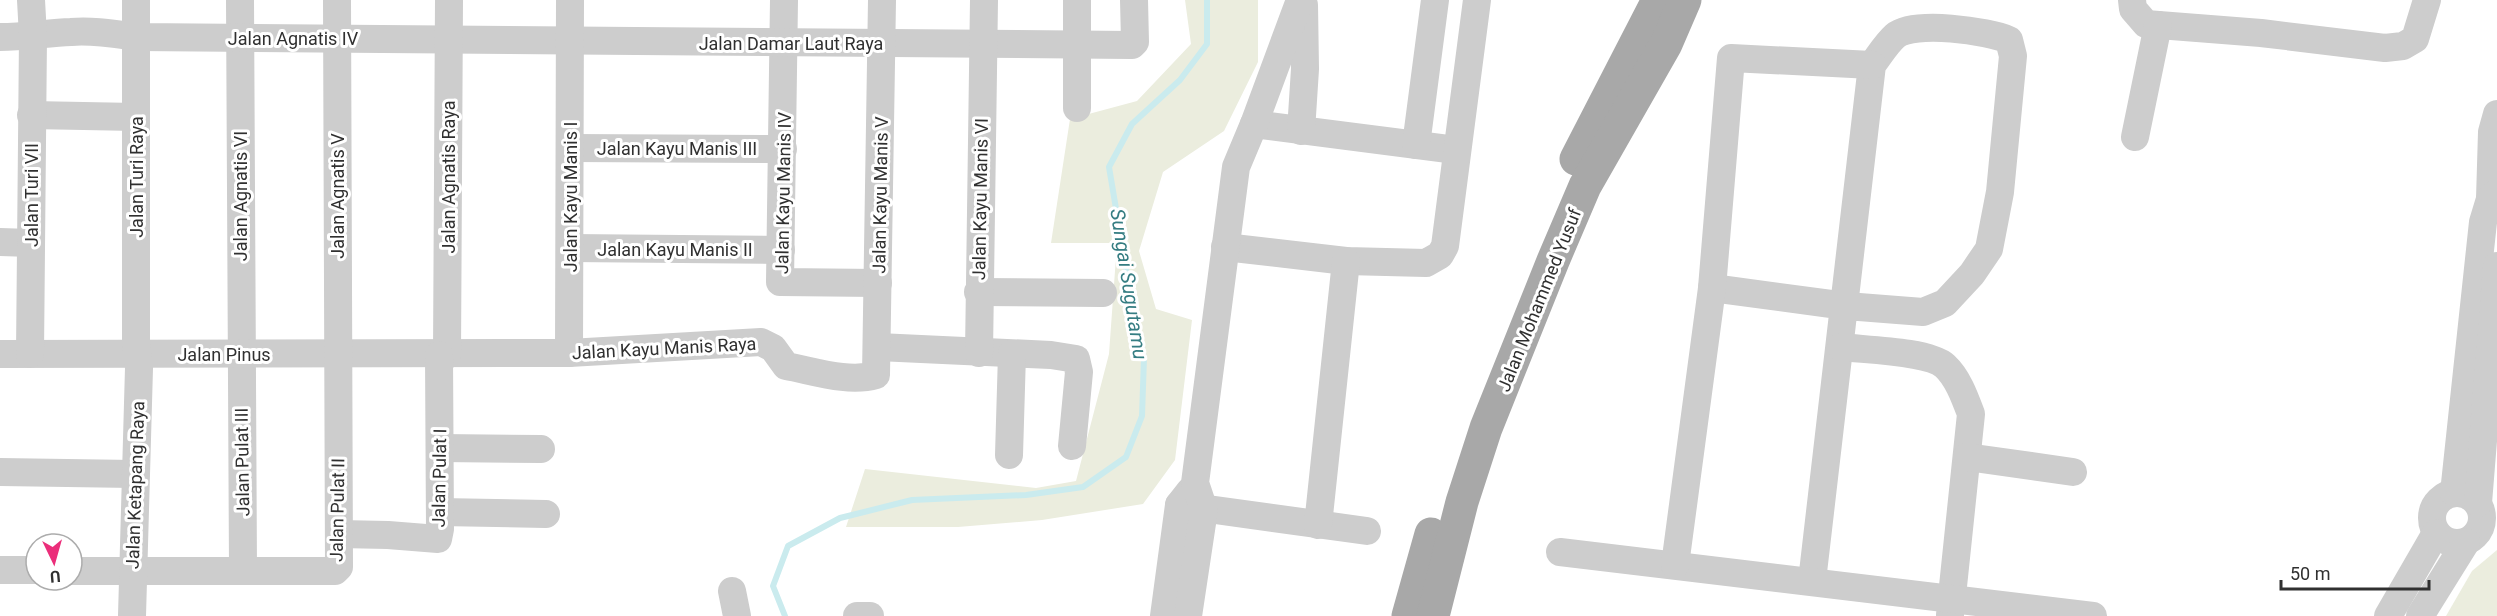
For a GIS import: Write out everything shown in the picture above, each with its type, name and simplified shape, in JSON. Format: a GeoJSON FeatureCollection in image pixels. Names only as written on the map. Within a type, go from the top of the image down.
{"type":"FeatureCollection","features":[{"type":"Feature","properties":{"kind":"main road","name":"Jalan Mohammed Yusuf"},"geometry":{"type":"LineString","coordinates":[[1408,616],[1452,465],[1534,251],[1564,180],[1658,0]]}},
{"type":"Feature","properties":{"kind":"main road","name":"Jalan Mohammed Yusuf"},"geometry":{"type":"LineString","coordinates":[[1433,616],[1465,491],[1486,428],[1553,261],[1585,186],[1666,44],[1685,0]]}},
{"type":"Feature","properties":{"kind":"street","name":"Jalan Turi VII"},"geometry":{"type":"LineString","coordinates":[[30,354],[33,36],[31,0]]}},
{"type":"Feature","properties":{"kind":"street","name":"Jalan Turi Raya"},"geometry":{"type":"LineString","coordinates":[[136,0],[136,333],[138,354]]}},
{"type":"Feature","properties":{"kind":"street","name":"Jalan Agnatis VI"},"geometry":{"type":"LineString","coordinates":[[240,0],[241,354]]}},
{"type":"Feature","properties":{"kind":"street","name":"Jalan Agnatis V"},"geometry":{"type":"LineString","coordinates":[[337,0],[338,354]]}},
{"type":"Feature","properties":{"kind":"street","name":"Jalan Agnatis Raya"},"geometry":{"type":"LineString","coordinates":[[443,355],[449,0]]}},
{"type":"Feature","properties":{"kind":"street","name":"Jalan Kayu Manis I"},"geometry":{"type":"LineString","coordinates":[[568,353],[571,148],[570,0]]}},
{"type":"Feature","properties":{"kind":"street","name":"Jalan Kayu Manis IV"},"geometry":{"type":"LineString","coordinates":[[784,0],[780,282],[878,283]]}},
{"type":"Feature","properties":{"kind":"street","name":"Jalan Kayu Manis V"},"geometry":{"type":"LineString","coordinates":[[878,347],[882,0]]}},
{"type":"Feature","properties":{"kind":"street","name":"Jalan Kayu Manis VI"},"geometry":{"type":"LineString","coordinates":[[979,353],[978,292],[984,0]]}},
{"type":"Feature","properties":{"kind":"street"},"geometry":{"type":"LineString","coordinates":[[1077,0],[1077,108]]}},
{"type":"Feature","properties":{"kind":"street","name":"Jalan Damar Laut Raya"},"geometry":{"type":"LineString","coordinates":[[449,38],[1132,45],[1135,42],[1134,0]]}},
{"type":"Feature","properties":{"kind":"street"},"geometry":{"type":"LineString","coordinates":[[1188,616],[1193,499],[1236,167],[1300,0]]}},
{"type":"Feature","properties":{"kind":"street"},"geometry":{"type":"LineString","coordinates":[[1301,131],[1305,69],[1304,0]]}},
{"type":"Feature","properties":{"kind":"street"},"geometry":{"type":"LineString","coordinates":[[1416,145],[1436,0]]}},
{"type":"Feature","properties":{"kind":"street"},"geometry":{"type":"LineString","coordinates":[[1225,247],[1346,261],[1426,263],[1440,255],[1445,246],[1477,0]]}},
{"type":"Feature","properties":{"kind":"street"},"geometry":{"type":"LineString","coordinates":[[2132,0],[2133,9],[2146,24],[2261,33],[2385,48],[2403,46],[2415,39],[2427,0]]}},
{"type":"Feature","properties":{"kind":"street"},"geometry":{"type":"LineString","coordinates":[[2135,137],[2158,25]]}},
{"type":"Feature","properties":{"kind":"street"},"geometry":{"type":"LineString","coordinates":[[1712,288],[1846,306],[1923,312],[1945,303],[1972,274],[1989,249],[2000,192],[2013,56],[2009,40],[1996,34],[1952,29],[1911,29],[1896,35],[1872,65],[1846,306],[1812,581]]}},
{"type":"Feature","properties":{"kind":"street","name":"Jalan Agnatis IV"},"geometry":{"type":"LineString","coordinates":[[0,37],[72,32],[137,37],[449,38]]}},
{"type":"Feature","properties":{"kind":"street"},"geometry":{"type":"LineString","coordinates":[[1675,565],[1712,288],[1731,58],[1872,65]]}},
{"type":"Feature","properties":{"kind":"street"},"geometry":{"type":"LineString","coordinates":[[2478,506],[2439,501],[2432,517],[2436,533],[2444,540],[2455,544],[2476,537],[2481,527],[2478,506],[2475,287],[2483,222],[2494,196],[2492,132],[2497,114]]}},
{"type":"Feature","properties":{"kind":"street"},"geometry":{"type":"LineString","coordinates":[[31,115],[136,117]]}},
{"type":"Feature","properties":{"kind":"street"},"geometry":{"type":"LineString","coordinates":[[1254,124],[1456,150]]}},
{"type":"Feature","properties":{"kind":"street","name":"Jalan Kayu Manis III"},"geometry":{"type":"LineString","coordinates":[[571,148],[783,149]]}},
{"type":"Feature","properties":{"kind":"street"},"geometry":{"type":"LineString","coordinates":[[0,242],[31,243]]}},
{"type":"Feature","properties":{"kind":"street","name":"Jalan Kayu Manis II"},"geometry":{"type":"LineString","coordinates":[[570,248],[781,250]]}},
{"type":"Feature","properties":{"kind":"street"},"geometry":{"type":"LineString","coordinates":[[1318,525],[1346,261]]}},
{"type":"Feature","properties":{"kind":"street"},"geometry":{"type":"LineString","coordinates":[[2478,506],[2497,266]]}},
{"type":"Feature","properties":{"kind":"street"},"geometry":{"type":"LineString","coordinates":[[978,292],[1103,293]]}},
{"type":"Feature","properties":{"kind":"street","name":"Jalan Kayu Manis Raya"},"geometry":{"type":"LineString","coordinates":[[443,355],[568,353],[761,342],[773,348],[786,366],[864,379],[876,375],[878,347]]}},
{"type":"Feature","properties":{"kind":"street"},"geometry":{"type":"LineString","coordinates":[[878,347],[1051,355],[1076,359],[1078,372],[1072,446]]}},
{"type":"Feature","properties":{"kind":"street"},"geometry":{"type":"LineString","coordinates":[[1841,347],[1926,357],[1944,366],[1962,390],[1971,414],[1951,607]]}},
{"type":"Feature","properties":{"kind":"street","name":"Jalan Pinus"},"geometry":{"type":"LineString","coordinates":[[0,354],[443,355]]}},
{"type":"Feature","properties":{"kind":"street","name":"Jalan Ketapang Raya"},"geometry":{"type":"LineString","coordinates":[[132,616],[138,354]]}},
{"type":"Feature","properties":{"kind":"street","name":"Jalan Pulat III"},"geometry":{"type":"LineString","coordinates":[[241,354],[243,570]]}},
{"type":"Feature","properties":{"kind":"street","name":"Jalan Pulat II"},"geometry":{"type":"LineString","coordinates":[[84,571],[335,571],[339,567],[338,354]]}},
{"type":"Feature","properties":{"kind":"street"},"geometry":{"type":"LineString","coordinates":[[1009,455],[1012,354]]}},
{"type":"Feature","properties":{"kind":"street","name":"Jalan Pulat I"},"geometry":{"type":"LineString","coordinates":[[339,534],[438,539],[443,355]]}},
{"type":"Feature","properties":{"kind":"street"},"geometry":{"type":"LineString","coordinates":[[440,448],[541,449]]}},
{"type":"Feature","properties":{"kind":"street"},"geometry":{"type":"LineString","coordinates":[[1967,457],[2073,472]]}},
{"type":"Feature","properties":{"kind":"street"},"geometry":{"type":"LineString","coordinates":[[0,472],[134,474]]}},
{"type":"Feature","properties":{"kind":"street"},"geometry":{"type":"LineString","coordinates":[[1193,499],[1318,525],[1367,531]]}},
{"type":"Feature","properties":{"kind":"street"},"geometry":{"type":"LineString","coordinates":[[1164,616],[1193,499]]}},
{"type":"Feature","properties":{"kind":"street"},"geometry":{"type":"LineString","coordinates":[[440,512],[546,514]]}},
{"type":"Feature","properties":{"kind":"street"},"geometry":{"type":"LineString","coordinates":[[2388,616],[2436,533]]}},
{"type":"Feature","properties":{"kind":"street"},"geometry":{"type":"LineString","coordinates":[[2420,616],[2466,542]]}},
{"type":"Feature","properties":{"kind":"street"},"geometry":{"type":"LineString","coordinates":[[1560,552],[1812,581],[1951,607],[2093,616]]}},
{"type":"Feature","properties":{"kind":"street"},"geometry":{"type":"LineString","coordinates":[[0,570],[24,570]]}},
{"type":"Feature","properties":{"kind":"street"},"geometry":{"type":"LineString","coordinates":[[857,616],[870,616]]}},
{"type":"Feature","properties":{"kind":"shaded area"},"geometry":{"type":"Polygon","coordinates":[[[1185,0],[1258,0],[1258,62],[1224,131],[1163,172],[1139,251],[1156,309],[1192,320],[1175,460],[1143,504],[1042,520],[958,527],[846,527],[865,469],[1036,488],[1076,481],[1109,354],[1117,243],[1051,243],[1070,119],[1137,101],[1191,44],[1185,0]]]}},
{"type":"Feature","properties":{"kind":"shaded area"},"geometry":{"type":"Polygon","coordinates":[[[2497,550],[2497,616],[2446,616],[2472,571],[2497,550]]]}},
{"type":"Feature","properties":{"kind":"waterway","name":"Sungai Sugutamu"},"geometry":{"type":"LineString","coordinates":[[785,616],[773,586],[788,546],[840,518],[912,500],[1026,495],[1083,487],[1126,457],[1142,416],[1144,358],[1109,167],[1132,124],[1180,80],[1207,44],[1207,0]]}}]}
